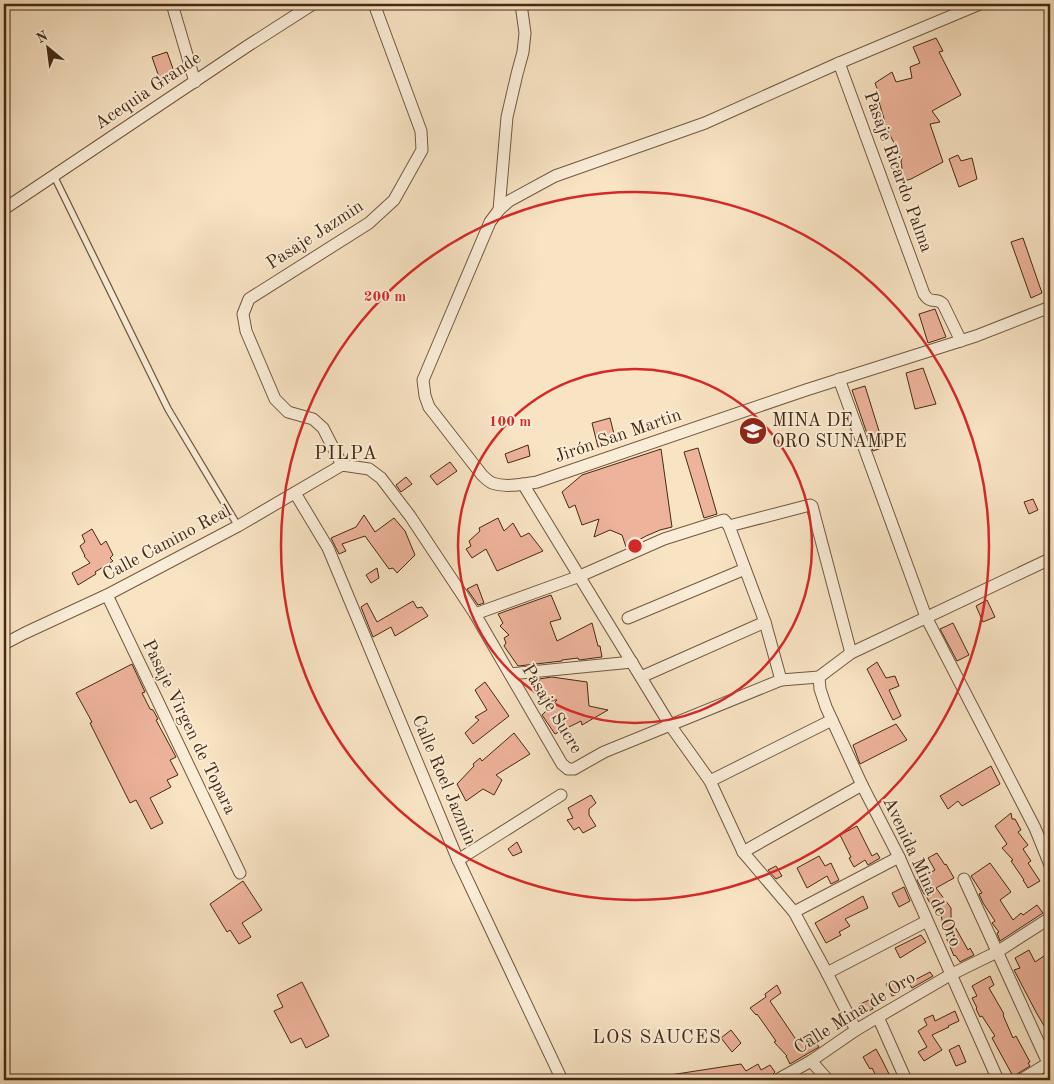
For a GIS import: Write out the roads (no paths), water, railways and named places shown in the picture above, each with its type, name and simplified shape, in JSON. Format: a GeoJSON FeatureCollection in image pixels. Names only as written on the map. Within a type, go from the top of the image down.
{"type":"FeatureCollection","features":[{"type":"Feature","properties":{"kind":"street"},"geometry":{"type":"LineString","coordinates":[[172,4],[195,82]]}},
{"type":"Feature","properties":{"kind":"street","name":"Acequia Grande"},"geometry":{"type":"LineString","coordinates":[[4,209],[246,46],[313,4]]}},
{"type":"Feature","properties":{"kind":"street","name":"Pasaje Jazmin"},"geometry":{"type":"LineString","coordinates":[[342,465],[323,428],[313,419],[288,412],[274,398],[246,331],[243,314],[249,299],[369,223],[394,200],[422,150],[421,131],[374,4]]}},
{"type":"Feature","properties":{"kind":"street"},"geometry":{"type":"LineString","coordinates":[[499,210],[507,117],[523,52],[525,33],[521,4]]}},
{"type":"Feature","properties":{"kind":"street"},"geometry":{"type":"LineString","coordinates":[[499,210],[509,201],[555,176],[705,123],[839,63],[980,4]]}},
{"type":"Feature","properties":{"kind":"street","name":"Pasaje Ricardo Palma"},"geometry":{"type":"LineString","coordinates":[[839,63],[924,294],[931,301],[940,301],[944,304],[960,341]]}},
{"type":"Feature","properties":{"kind":"street","name":"Jirón San Martin"},"geometry":{"type":"LineString","coordinates":[[499,210],[490,222],[424,380],[425,396],[429,407],[482,475],[491,482],[506,486],[537,482],[840,379],[976,336],[1050,307]]}},
{"type":"Feature","properties":{"kind":"street"},"geometry":{"type":"LineString","coordinates":[[840,379],[926,617],[1035,828],[1050,865]]}},
{"type":"Feature","properties":{"kind":"street","name":"Calle Camino Real"},"geometry":{"type":"LineString","coordinates":[[4,644],[107,596],[238,526],[342,465]]}},
{"type":"Feature","properties":{"kind":"street","name":"Pasaje Sucre"},"geometry":{"type":"LineString","coordinates":[[342,465],[369,469],[382,478],[410,516],[475,614],[562,764],[568,769],[574,770],[604,752],[780,680],[819,677]]}},
{"type":"Feature","properties":{"kind":"street"},"geometry":{"type":"LineString","coordinates":[[523,484],[670,725],[710,781],[743,852],[794,912],[856,1030]]}},
{"type":"Feature","properties":{"kind":"street","name":"Calle Roel Jazmin"},"geometry":{"type":"LineString","coordinates":[[295,493],[328,548],[458,860],[562,1080]]}},
{"type":"Feature","properties":{"kind":"street"},"geometry":{"type":"LineString","coordinates":[[729,526],[812,506],[851,653]]}},
{"type":"Feature","properties":{"kind":"street"},"geometry":{"type":"LineString","coordinates":[[475,614],[580,576],[664,539],[724,520],[729,526],[765,622],[780,680]]}},
{"type":"Feature","properties":{"kind":"street"},"geometry":{"type":"LineString","coordinates":[[819,677],[851,653],[1050,559]]}},
{"type":"Feature","properties":{"kind":"street"},"geometry":{"type":"LineString","coordinates":[[628,618],[745,569]]}},
{"type":"Feature","properties":{"kind":"street","name":"Pasaje Virgen de Topara"},"geometry":{"type":"LineString","coordinates":[[107,596],[240,873]]}},
{"type":"Feature","properties":{"kind":"street"},"geometry":{"type":"LineString","coordinates":[[641,677],[765,622]]}},
{"type":"Feature","properties":{"kind":"street"},"geometry":{"type":"LineString","coordinates":[[510,674],[632,662]]}},
{"type":"Feature","properties":{"kind":"street","name":"Avenida Mina de Oro"},"geometry":{"type":"LineString","coordinates":[[819,677],[820,689],[826,707],[862,785],[899,857],[998,1080]]}},
{"type":"Feature","properties":{"kind":"street"},"geometry":{"type":"LineString","coordinates":[[710,781],[832,720]]}},
{"type":"Feature","properties":{"kind":"street"},"geometry":{"type":"LineString","coordinates":[[743,852],[862,785]]}},
{"type":"Feature","properties":{"kind":"street"},"geometry":{"type":"LineString","coordinates":[[458,860],[561,795]]}},
{"type":"Feature","properties":{"kind":"street"},"geometry":{"type":"LineString","coordinates":[[794,912],[899,857]]}},
{"type":"Feature","properties":{"kind":"street"},"geometry":{"type":"LineString","coordinates":[[964,879],[1049,1063],[1021,1080]]}},
{"type":"Feature","properties":{"kind":"street","name":"Calle Mina de Oro"},"geometry":{"type":"LineString","coordinates":[[777,1080],[811,1061],[856,1030],[950,975],[998,952],[1050,918]]}},
{"type":"Feature","properties":{"kind":"street"},"geometry":{"type":"LineString","coordinates":[[827,973],[926,921]]}},
{"type":"Feature","properties":{"kind":"street"},"geometry":{"type":"LineString","coordinates":[[878,1017],[906,1080]]}},
{"type":"Feature","properties":{"kind":"street"},"geometry":{"type":"LineString","coordinates":[[811,1061],[828,1080]]}},
{"type":"Feature","properties":{"kind":"lane"},"geometry":{"type":"LineString","coordinates":[[54,176],[168,409],[238,526]]}},
{"type":"Feature","properties":{"kind":"place","name":"MINA DE ORO SUNAMPE"},"geometry":{"type":"Point","coordinates":[753,431]}},
{"type":"Feature","properties":{"kind":"district","name":"PILPA"},"geometry":{"type":"Point","coordinates":[346,454]}},
{"type":"Feature","properties":{"kind":"district","name":"LOS SAUCES"},"geometry":{"type":"Point","coordinates":[657,1038]}}]}
